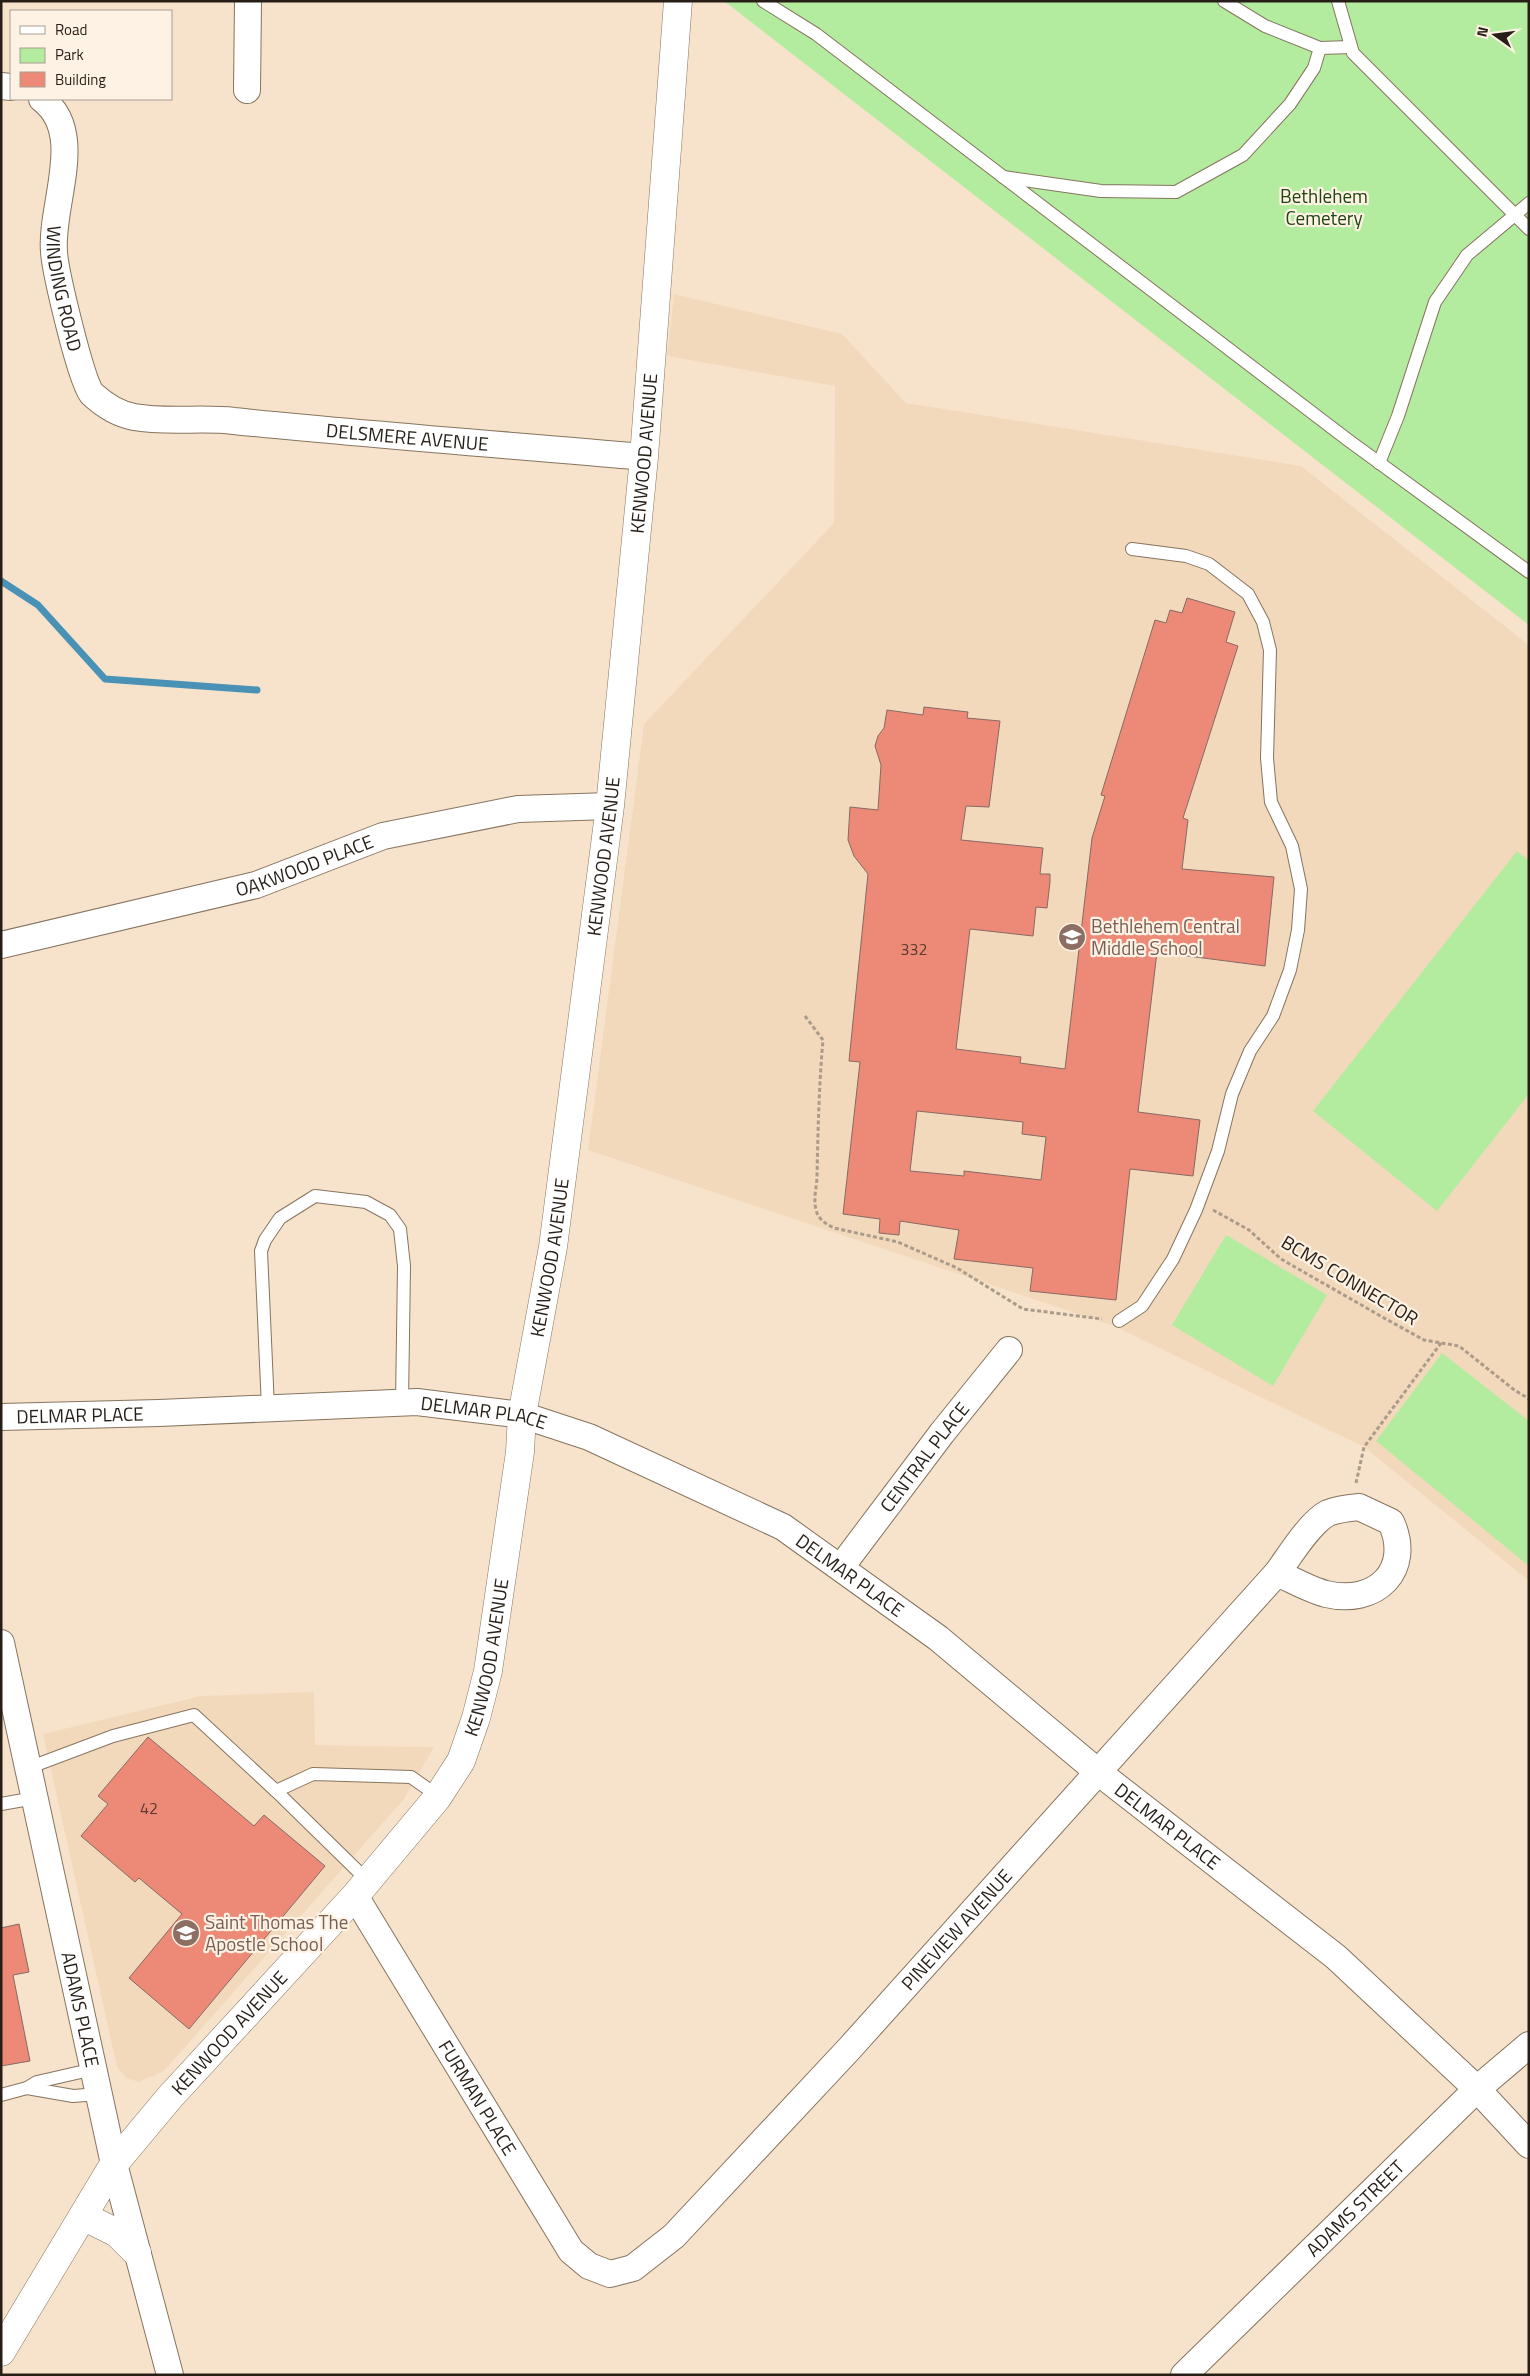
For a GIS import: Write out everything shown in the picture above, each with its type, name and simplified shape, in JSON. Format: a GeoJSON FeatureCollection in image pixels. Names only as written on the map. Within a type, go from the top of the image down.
{"type":"FeatureCollection","features":[{"type":"Feature","properties":{"kind":"street"},"geometry":{"type":"LineString","coordinates":[[247,90],[248,1]]}},
{"type":"Feature","properties":{"kind":"street","name":"KENWOOD AVENUE"},"geometry":{"type":"LineString","coordinates":[[1,2352],[114,2164],[170,2097],[361,1888],[438,1796],[461,1761],[476,1718],[488,1671],[520,1452],[522,1415],[553,1247],[610,806],[644,457],[678,1]]}},
{"type":"Feature","properties":{"kind":"street","name":"WINDING ROAD"},"geometry":{"type":"LineString","coordinates":[[43,100],[56,111],[64,130],[64,161],[54,221],[54,252],[70,332],[89,392],[110,408],[134,417],[173,419]]}},
{"type":"Feature","properties":{"kind":"street","name":"DELSMERE AVENUE"},"geometry":{"type":"LineString","coordinates":[[173,419],[231,420],[644,457]]}},
{"type":"Feature","properties":{"kind":"street","name":"OAKWOOD PLACE"},"geometry":{"type":"LineString","coordinates":[[1,946],[256,885],[383,836],[518,809],[610,806]]}},
{"type":"Feature","properties":{"kind":"street","name":"CENTRAL PLACE"},"geometry":{"type":"LineString","coordinates":[[841,1567],[942,1433],[1009,1350]]}},
{"type":"Feature","properties":{"kind":"street","name":"DELMAR PLACE"},"geometry":{"type":"LineString","coordinates":[[1,1417],[416,1402],[522,1415],[589,1437],[783,1527],[938,1638],[1098,1772],[1336,1957],[1477,2089],[1529,2145]]}},
{"type":"Feature","properties":{"kind":"street"},"geometry":{"type":"LineString","coordinates":[[1277,1573],[1325,1594],[1356,1597],[1376,1588],[1396,1566],[1398,1537],[1391,1522],[1359,1507]]}},
{"type":"Feature","properties":{"kind":"street","name":"PINEVIEW AVENUE"},"geometry":{"type":"LineString","coordinates":[[622,2272],[633,2268],[674,2236],[849,2050],[1277,1573],[1314,1524],[1326,1514],[1342,1509],[1359,1507]]}},
{"type":"Feature","properties":{"kind":"street","name":"ADAMS PLACE"},"geometry":{"type":"LineString","coordinates":[[1,1643],[114,2164],[170,2375]]}},
{"type":"Feature","properties":{"kind":"street","name":"FURMAN PLACE"},"geometry":{"type":"LineString","coordinates":[[361,1888],[571,2251],[588,2266],[610,2274],[622,2272]]}},
{"type":"Feature","properties":{"kind":"street","name":"ADAMS STREET"},"geometry":{"type":"LineString","coordinates":[[1184,2375],[1477,2089],[1529,2045]]}},
{"type":"Feature","properties":{"kind":"street"},"geometry":{"type":"LineString","coordinates":[[82,2216],[117,2233],[138,2253]]}},
{"type":"Feature","properties":{"kind":"lane"},"geometry":{"type":"LineString","coordinates":[[763,1],[816,34],[1000,177],[1379,463],[1529,572]]}},
{"type":"Feature","properties":{"kind":"lane"},"geometry":{"type":"LineString","coordinates":[[1224,1],[1264,26],[1320,48],[1351,47]]}},
{"type":"Feature","properties":{"kind":"lane"},"geometry":{"type":"LineString","coordinates":[[1338,1],[1353,53],[1529,229]]}},
{"type":"Feature","properties":{"kind":"lane"},"geometry":{"type":"LineString","coordinates":[[1000,177],[1101,191],[1176,192],[1243,155],[1290,104],[1314,68],[1320,48]]}},
{"type":"Feature","properties":{"kind":"lane"},"geometry":{"type":"LineString","coordinates":[[1379,463],[1398,416],[1435,302],[1467,255],[1529,203]]}},
{"type":"Feature","properties":{"kind":"lane"},"geometry":{"type":"LineString","coordinates":[[1119,1321],[1142,1306],[1173,1259],[1198,1203],[1218,1151],[1232,1094],[1250,1051],[1272,1016],[1290,970],[1298,930],[1301,889],[1292,846],[1271,802],[1267,758],[1270,650],[1263,622],[1248,594],[1209,564],[1186,556],[1132,549]]}},
{"type":"Feature","properties":{"kind":"lane"},"geometry":{"type":"LineString","coordinates":[[268,1408],[261,1251],[265,1240],[280,1218],[315,1196],[366,1202],[390,1215],[400,1229],[404,1266],[402,1403]]}},
{"type":"Feature","properties":{"kind":"lane"},"geometry":{"type":"LineString","coordinates":[[28,1768],[113,1736],[194,1715],[276,1791],[361,1888]]}},
{"type":"Feature","properties":{"kind":"lane"},"geometry":{"type":"LineString","coordinates":[[276,1791],[313,1774],[323,1774],[411,1777],[438,1796]]}},
{"type":"Feature","properties":{"kind":"lane"},"geometry":{"type":"LineString","coordinates":[[1,1804],[35,1798]]}},
{"type":"Feature","properties":{"kind":"lane"},"geometry":{"type":"LineString","coordinates":[[1,2094],[28,2088],[37,2082],[96,2081]]}},
{"type":"Feature","properties":{"kind":"lane"},"geometry":{"type":"LineString","coordinates":[[28,2088],[74,2096],[96,2081]]}},
{"type":"Feature","properties":{"kind":"path"},"geometry":{"type":"LineString","coordinates":[[805,1016],[823,1040],[818,1089],[817,1182],[814,1199],[816,1212],[824,1223],[834,1228],[898,1242],[957,1268],[1023,1309],[1119,1321]]}},
{"type":"Feature","properties":{"kind":"path","name":"BCMS CONNECTOR"},"geometry":{"type":"LineString","coordinates":[[1198,1203],[1249,1230],[1281,1259],[1424,1340],[1459,1346],[1513,1389],[1529,1399]]}},
{"type":"Feature","properties":{"kind":"path"},"geometry":{"type":"LineString","coordinates":[[1359,1507],[1355,1481],[1364,1447],[1441,1343]]}},
{"type":"Feature","properties":{"kind":"shaded area","name":"Bethlehem Central Middle School"},"geometry":{"type":"Polygon","coordinates":[[[674,294],[842,334],[906,403],[1301,466],[1529,645],[1529,1581],[1364,1447],[1114,1326],[588,1150],[644,724],[834,523],[835,386],[667,356],[674,294]]]}},
{"type":"Feature","properties":{"kind":"shaded area","name":"Saint Thomas The Apostle School"},"geometry":{"type":"Polygon","coordinates":[[[314,1692],[315,1745],[434,1747],[404,1799],[164,2071],[139,2082],[126,2078],[117,2067],[43,1734],[201,1696],[314,1692]]]}},
{"type":"Feature","properties":{"kind":"green space","name":"Bethlehem Cemetery"},"geometry":{"type":"Polygon","coordinates":[[[724,1],[1529,1],[1529,625],[724,1]]]}},
{"type":"Feature","properties":{"kind":"green space"},"geometry":{"type":"Polygon","coordinates":[[[1517,851],[1529,861],[1529,1094],[1437,1211],[1313,1111],[1517,851]]]}},
{"type":"Feature","properties":{"kind":"green space"},"geometry":{"type":"Polygon","coordinates":[[[1226,1235],[1327,1295],[1273,1386],[1172,1325],[1226,1235]]]}},
{"type":"Feature","properties":{"kind":"green space"},"geometry":{"type":"Polygon","coordinates":[[[1442,1353],[1529,1421],[1529,1566],[1376,1441],[1442,1353]]]}},
{"type":"Feature","properties":{"kind":"building"},"geometry":{"type":"Polygon","coordinates":[[[1187,598],[1235,612],[1226,642],[1238,646],[1183,818],[1188,820],[1182,869],[1274,877],[1265,966],[1157,952],[1138,1112],[1200,1120],[1193,1176],[1130,1169],[1116,1300],[1030,1291],[1033,1268],[954,1259],[959,1230],[900,1221],[899,1235],[879,1233],[880,1219],[843,1214],[860,1062],[849,1061],[868,874],[854,856],[848,840],[850,807],[878,810],[881,765],[875,746],[878,736],[884,728],[887,710],[923,715],[924,707],[968,712],[967,718],[1000,721],[989,807],[966,806],[961,840],[1043,848],[1040,874],[1050,874],[1047,908],[1036,907],[1033,936],[970,929],[956,1049],[1021,1057],[1020,1063],[1065,1069],[1092,838],[1105,796],[1101,795],[1155,620],[1166,623],[1170,610],[1182,613],[1187,598]],[[917,1111],[910,1171],[964,1176],[964,1171],[1041,1180],[1046,1137],[1022,1134],[1023,1122],[917,1111]]]}},
{"type":"Feature","properties":{"kind":"building"},"geometry":{"type":"Polygon","coordinates":[[[148,1737],[254,1826],[264,1815],[325,1866],[189,2029],[129,1978],[182,1914],[139,1878],[135,1882],[81,1836],[108,1804],[98,1796],[148,1737]]]}},
{"type":"Feature","properties":{"kind":"building"},"geometry":{"type":"Polygon","coordinates":[[[19,1924],[29,1972],[13,1975],[30,2061],[1,2066],[1,1928],[19,1924]]]}},
{"type":"Feature","properties":{"kind":"waterway"},"geometry":{"type":"LineString","coordinates":[[1,581],[38,605],[105,679],[257,690]]}},
{"type":"Feature","properties":{"kind":"place","name":"Bethlehem Central Middle School"},"geometry":{"type":"Point","coordinates":[1072,937]}},
{"type":"Feature","properties":{"kind":"place","name":"Saint Thomas The Apostle School"},"geometry":{"type":"Point","coordinates":[186,1933]}}]}
